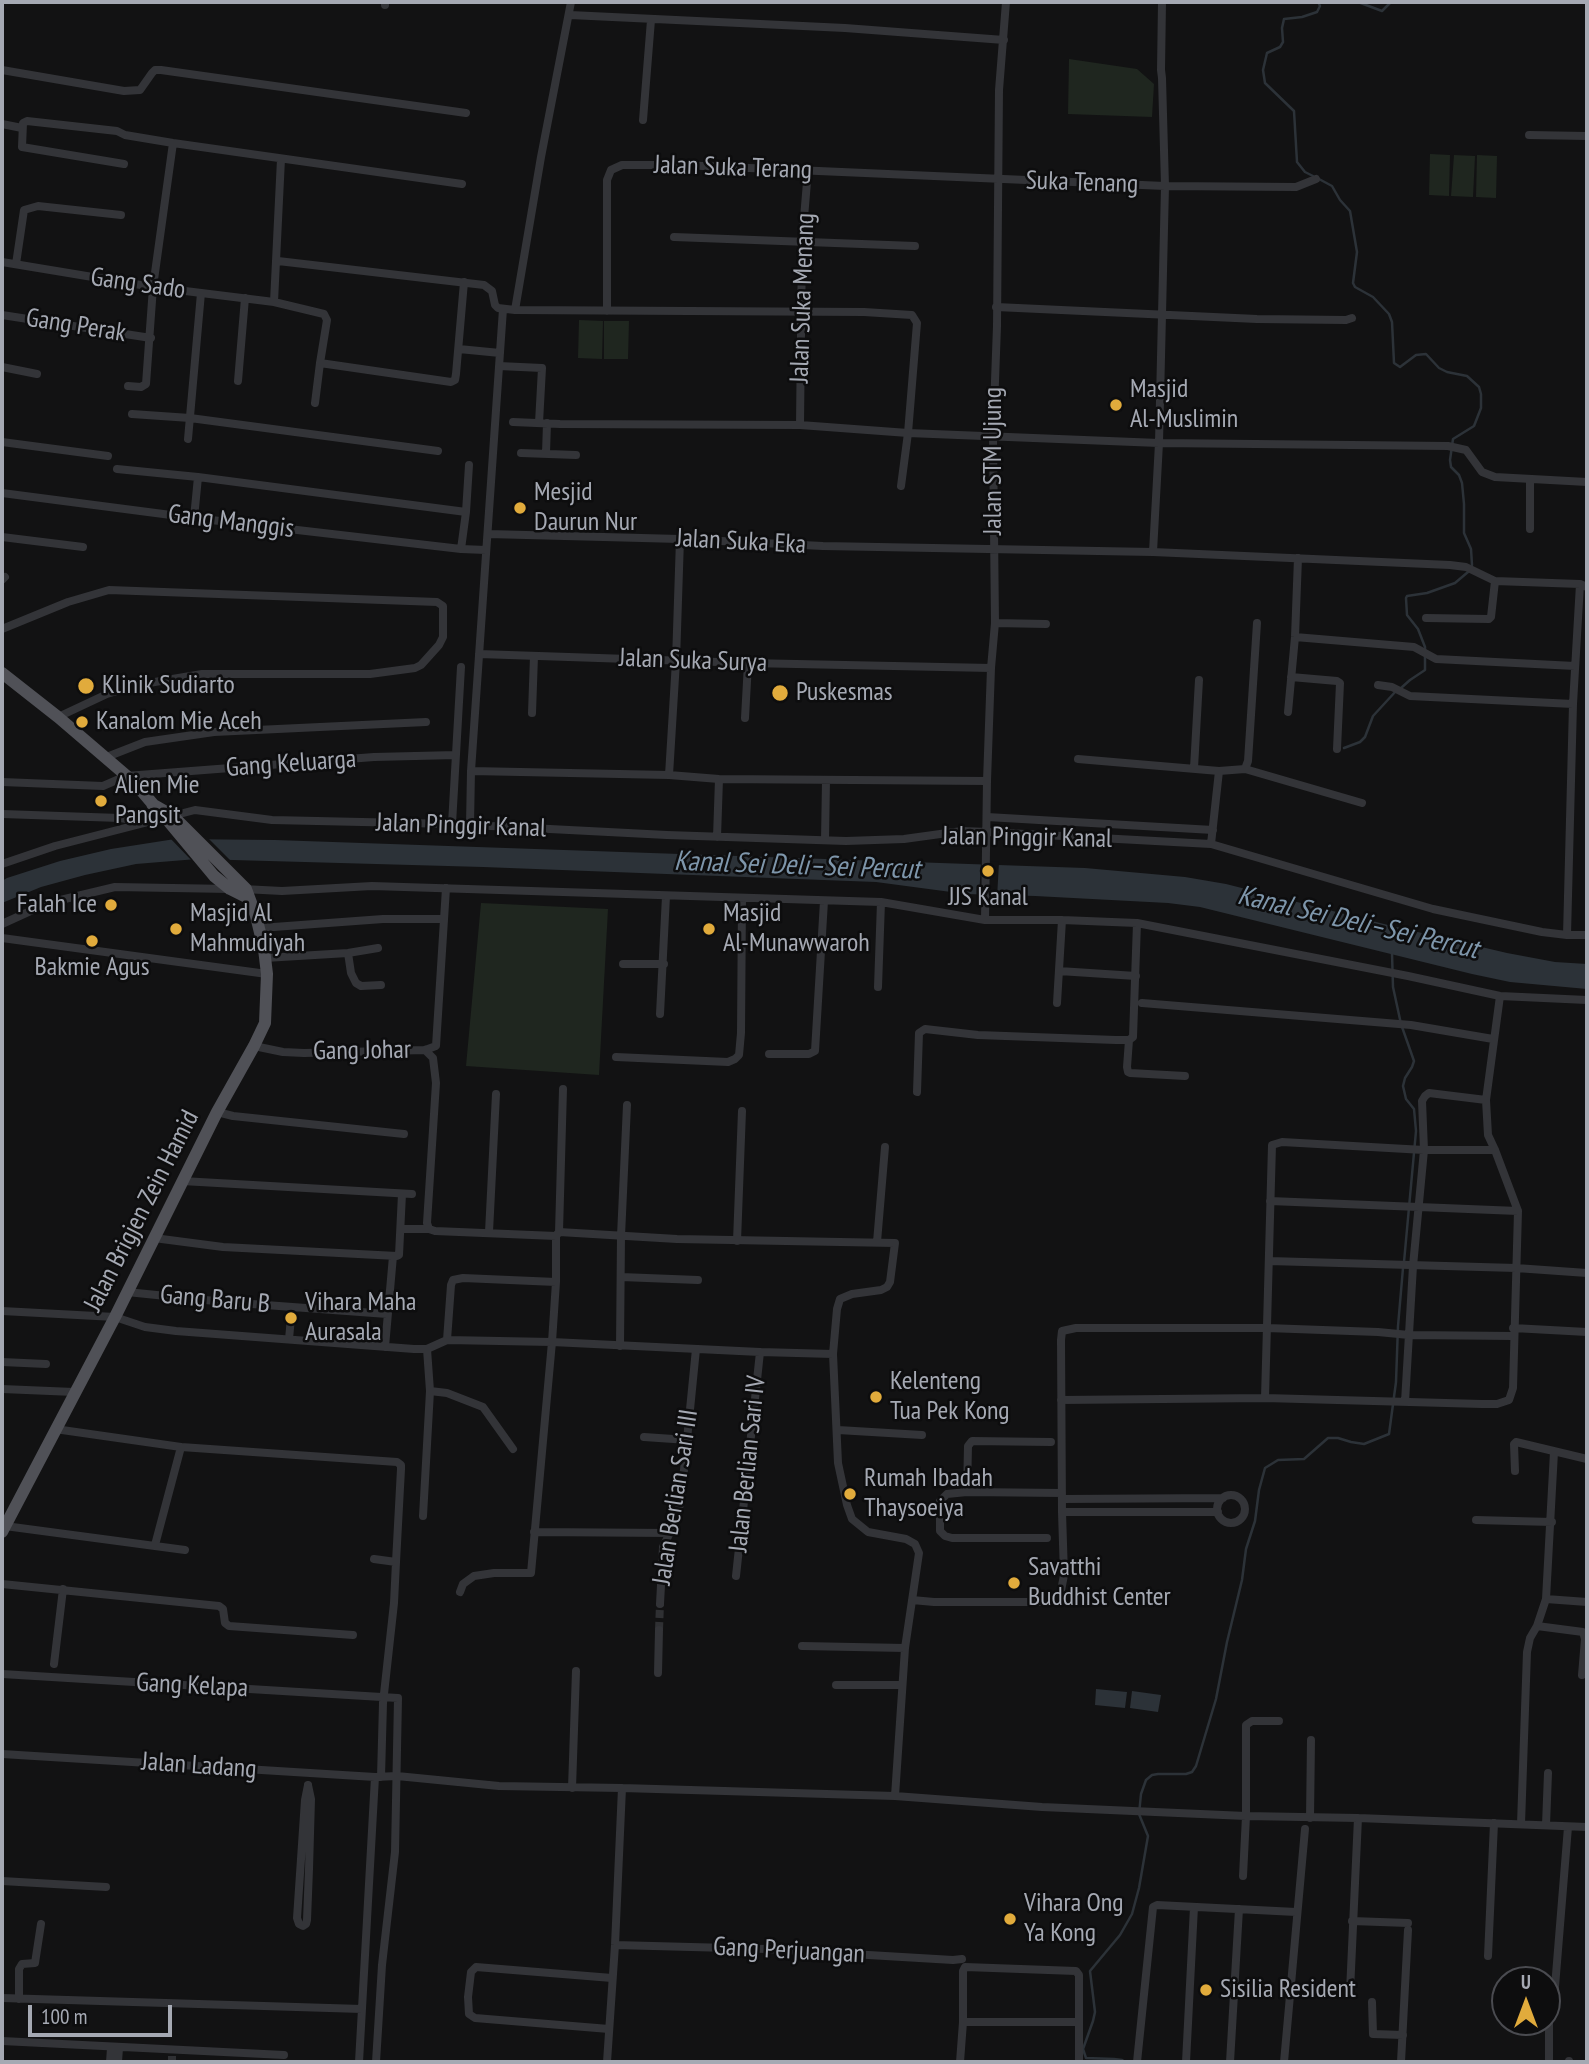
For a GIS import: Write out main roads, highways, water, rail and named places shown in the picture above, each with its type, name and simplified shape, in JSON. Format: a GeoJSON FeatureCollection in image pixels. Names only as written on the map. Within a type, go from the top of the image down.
{"type":"FeatureCollection","features":[{"type":"Feature","properties":{"kind":"main road","name":"Jalan Brigjen Zein Hamid"},"geometry":{"type":"LineString","coordinates":[[2,673],[135,783],[152,804],[170,818],[247,894],[260,928],[267,974],[265,1023],[3,1529]]}},
{"type":"Feature","properties":{"kind":"main road","name":"Jalan Brigjen Zein Hamid"},"geometry":{"type":"LineString","coordinates":[[170,818],[214,876],[230,889],[247,894]]}},
{"type":"Feature","properties":{"kind":"water","name":"Kanal Sei Deli–Sei Percut"},"geometry":{"type":"Polygon","coordinates":[[[175,839],[275,840],[1085,868],[1185,877],[1226,884],[1507,953],[1555,962],[1587,964],[1587,989],[1510,982],[1472,974],[1200,907],[1168,903],[966,894],[876,882],[197,859],[136,864],[85,875],[41,887],[2,903],[2,881],[7,878],[60,861],[111,849],[175,839]]]}},
{"type":"Feature","properties":{"kind":"water"},"geometry":{"type":"Polygon","coordinates":[[[1096,1689],[1127,1692],[1125,1708],[1095,1705],[1096,1689]]]}},
{"type":"Feature","properties":{"kind":"water"},"geometry":{"type":"Polygon","coordinates":[[[1132,1691],[1161,1695],[1158,1712],[1130,1708],[1132,1691]]]}},
{"type":"Feature","properties":{"kind":"waterway"},"geometry":{"type":"LineString","coordinates":[[1313,176],[1305,172],[1297,162],[1294,111],[1265,83],[1263,70],[1267,53],[1280,47],[1283,42],[1284,19],[1317,12],[1320,6],[1318,2]]}},
{"type":"Feature","properties":{"kind":"waterway"},"geometry":{"type":"LineString","coordinates":[[1358,2],[1382,11],[1391,2]]}},
{"type":"Feature","properties":{"kind":"waterway"},"geometry":{"type":"LineString","coordinates":[[1319,179],[1332,186],[1350,211],[1357,252],[1353,283],[1355,287],[1373,297],[1389,314],[1392,322],[1394,363],[1400,367],[1416,355],[1426,354],[1439,368],[1467,376],[1479,387],[1481,394],[1481,408],[1474,426],[1453,439],[1450,460],[1451,467],[1462,483],[1464,533],[1471,549],[1472,565],[1455,583],[1427,593],[1407,596],[1407,615],[1418,629],[1425,647],[1425,670],[1401,688]]}},
{"type":"Feature","properties":{"kind":"waterway"},"geometry":{"type":"LineString","coordinates":[[1344,748],[1360,742],[1365,737],[1373,716],[1396,691]]}},
{"type":"Feature","properties":{"kind":"waterway","name":"Kanal Sei Deli–Sei Percut"},"geometry":{"type":"LineString","coordinates":[[1392,953],[1393,987],[1401,1024],[1414,1061],[1403,1086],[1406,1099],[1414,1109],[1416,1131],[1404,1262]]}},
{"type":"Feature","properties":{"kind":"waterway"},"geometry":{"type":"LineString","coordinates":[[1125,2062],[1086,2058],[1083,2049],[1095,2012],[1090,1971],[1120,1935],[1132,1914],[1139,1888],[1148,1836],[1139,1814],[1141,1794],[1146,1780],[1152,1775],[1186,1774],[1192,1772],[1196,1766],[1216,1699],[1265,1468],[1278,1460],[1304,1459],[1328,1438],[1364,1444],[1389,1434],[1396,1382],[1403,1268]]}},
{"type":"Feature","properties":{"kind":"tunnel"},"geometry":{"type":"LineString","coordinates":[[659,1630],[660,1604]]}},
{"type":"Feature","properties":{"kind":"tunnel"},"geometry":{"type":"LineString","coordinates":[[172,2056],[172,2062]]}},
{"type":"Feature","properties":{"kind":"place","name":"Masjid Al-Muslimin"},"geometry":{"type":"Point","coordinates":[1116,405]}},
{"type":"Feature","properties":{"kind":"place","name":"Mesjid Daurun Nur"},"geometry":{"type":"Point","coordinates":[520,508]}},
{"type":"Feature","properties":{"kind":"place","name":"Klinik Sudiarto"},"geometry":{"type":"Point","coordinates":[86,686]}},
{"type":"Feature","properties":{"kind":"place","name":"Puskesmas"},"geometry":{"type":"Point","coordinates":[780,693]}},
{"type":"Feature","properties":{"kind":"place","name":"Kanalom Mie Aceh"},"geometry":{"type":"Point","coordinates":[82,722]}},
{"type":"Feature","properties":{"kind":"place","name":"Alien Mie Pangsit"},"geometry":{"type":"Point","coordinates":[101,801]}},
{"type":"Feature","properties":{"kind":"place","name":"JJS Kanal"},"geometry":{"type":"Point","coordinates":[988,871]}},
{"type":"Feature","properties":{"kind":"place","name":"Falah Ice"},"geometry":{"type":"Point","coordinates":[111,905]}},
{"type":"Feature","properties":{"kind":"place","name":"Masjid Al Mahmudiyah"},"geometry":{"type":"Point","coordinates":[176,929]}},
{"type":"Feature","properties":{"kind":"place","name":"Masjid Al-Munawwaroh"},"geometry":{"type":"Point","coordinates":[709,929]}},
{"type":"Feature","properties":{"kind":"place","name":"Bakmie Agus"},"geometry":{"type":"Point","coordinates":[92,941]}},
{"type":"Feature","properties":{"kind":"place","name":"Vihara Maha Aurasala"},"geometry":{"type":"Point","coordinates":[291,1318]}},
{"type":"Feature","properties":{"kind":"place","name":"Kelenteng Tua Pek Kong"},"geometry":{"type":"Point","coordinates":[876,1397]}},
{"type":"Feature","properties":{"kind":"place","name":"Rumah Ibadah Thaysoeiya"},"geometry":{"type":"Point","coordinates":[850,1494]}},
{"type":"Feature","properties":{"kind":"place","name":"Savatthi Buddhist Center"},"geometry":{"type":"Point","coordinates":[1014,1583]}},
{"type":"Feature","properties":{"kind":"place","name":"Vihara Ong Ya Kong"},"geometry":{"type":"Point","coordinates":[1010,1919]}},
{"type":"Feature","properties":{"kind":"place","name":"Sisilia Resident"},"geometry":{"type":"Point","coordinates":[1206,1990]}}]}
